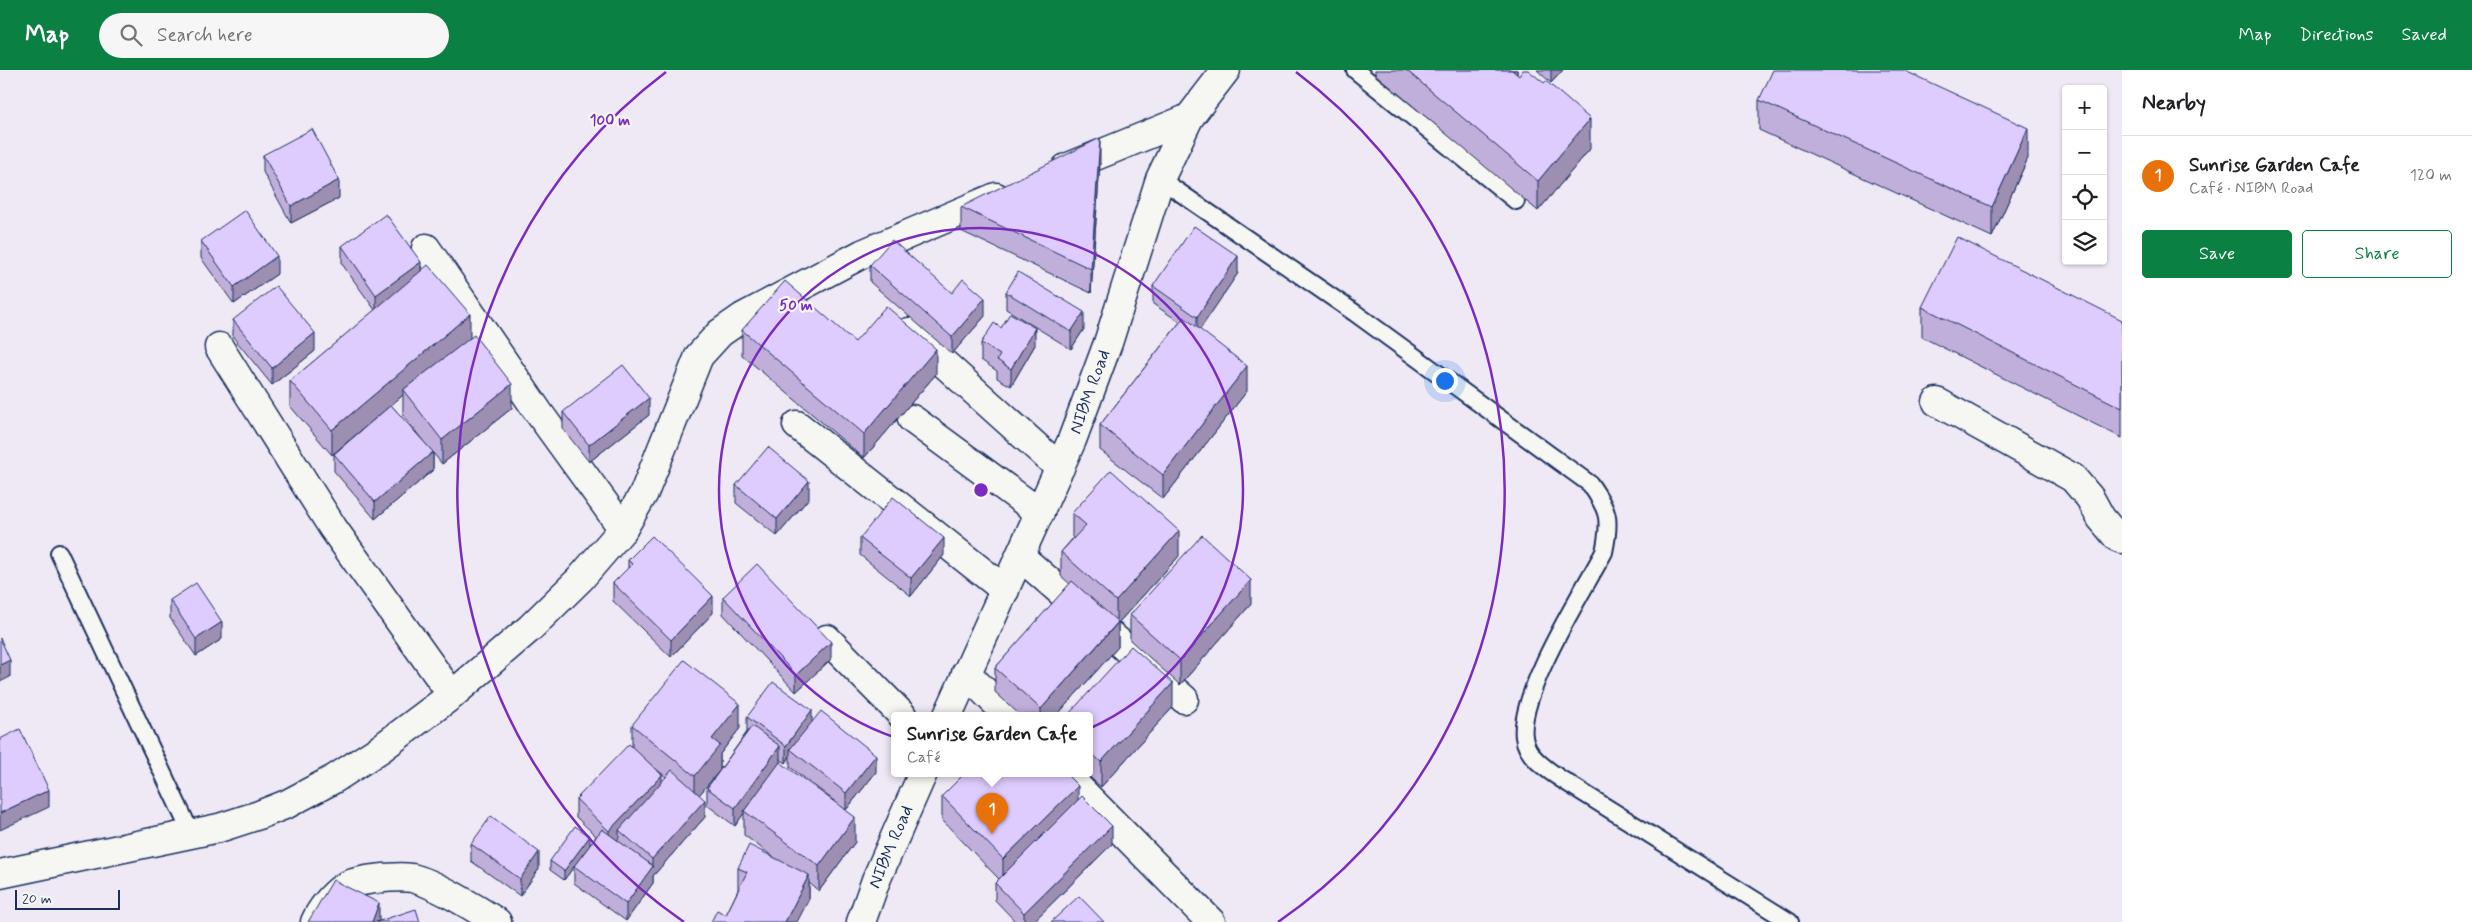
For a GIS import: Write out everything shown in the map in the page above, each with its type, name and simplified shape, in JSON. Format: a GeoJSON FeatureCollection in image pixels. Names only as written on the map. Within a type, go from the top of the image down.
{"type":"FeatureCollection","features":[{"type":"Feature","properties":{"kind":"street","name":"NIBM Road"},"geometry":{"type":"LineString","coordinates":[[949,712],[1060,468],[1108,344],[1160,179],[1189,118],[1222,71]]}},
{"type":"Feature","properties":{"kind":"street"},"geometry":{"type":"LineString","coordinates":[[0,874],[219,828],[287,804],[334,779],[452,695],[530,628],[580,580],[623,529],[644,493],[700,356],[720,333],[742,317],[862,254],[1189,118]]}},
{"type":"Feature","properties":{"kind":"street"},"geometry":{"type":"LineString","coordinates":[[426,248],[539,413],[623,529]]}},
{"type":"Feature","properties":{"kind":"street"},"geometry":{"type":"LineString","coordinates":[[894,318],[1060,468]]}},
{"type":"Feature","properties":{"kind":"street"},"geometry":{"type":"LineString","coordinates":[[218,347],[333,528],[452,695]]}},
{"type":"Feature","properties":{"kind":"street"},"geometry":{"type":"LineString","coordinates":[[1937,402],[2073,478],[2090,498],[2101,518],[2122,539]]}},
{"type":"Feature","properties":{"kind":"street"},"geometry":{"type":"LineString","coordinates":[[912,419],[1040,513]]}},
{"type":"Feature","properties":{"kind":"street"},"geometry":{"type":"LineString","coordinates":[[797,425],[1005,590]]}},
{"type":"Feature","properties":{"kind":"street"},"geometry":{"type":"LineString","coordinates":[[1021,557],[1184,699]]}},
{"type":"Feature","properties":{"kind":"street"},"geometry":{"type":"LineString","coordinates":[[827,639],[899,712]]}},
{"type":"Feature","properties":{"kind":"street"},"geometry":{"type":"LineString","coordinates":[[966,673],[1005,712]]}},
{"type":"Feature","properties":{"kind":"street","name":"NIBM Road"},"geometry":{"type":"LineString","coordinates":[[862,922],[876,880],[921,777]]}},
{"type":"Feature","properties":{"kind":"street"},"geometry":{"type":"LineString","coordinates":[[1068,777],[1210,922]]}},
{"type":"Feature","properties":{"kind":"street"},"geometry":{"type":"LineString","coordinates":[[315,922],[321,910],[345,886],[380,878],[412,878],[457,898],[497,922]]}},
{"type":"Feature","properties":{"kind":"lane"},"geometry":{"type":"LineString","coordinates":[[1355,70],[1516,201]]}},
{"type":"Feature","properties":{"kind":"lane"},"geometry":{"type":"LineString","coordinates":[[1160,179],[1355,313],[1590,484],[1605,506],[1609,529],[1604,552],[1534,682],[1524,716],[1524,738],[1538,763],[1561,779],[1790,922]]}},
{"type":"Feature","properties":{"kind":"lane"},"geometry":{"type":"LineString","coordinates":[[58,553],[191,834]]}},
{"type":"Feature","properties":{"kind":"building"},"geometry":{"type":"Polygon","coordinates":[[[1406,70],[1512,70],[1519,76],[1523,70],[1528,70],[1544,83],[1546,81],[1590,119],[1538,181],[1406,70]]]}},
{"type":"Feature","properties":{"kind":"building"},"geometry":{"type":"Polygon","coordinates":[[[1773,70],[1903,70],[2028,128],[1992,207],[1759,100],[1773,70]]]}},
{"type":"Feature","properties":{"kind":"building"},"geometry":{"type":"Polygon","coordinates":[[[312,129],[339,180],[291,206],[263,155],[312,129]]]}},
{"type":"Feature","properties":{"kind":"building"},"geometry":{"type":"Polygon","coordinates":[[[1100,138],[1091,269],[961,207],[1100,138]]]}},
{"type":"Feature","properties":{"kind":"building"},"geometry":{"type":"Polygon","coordinates":[[[245,210],[277,256],[234,287],[201,241],[245,210]]]}},
{"type":"Feature","properties":{"kind":"building"},"geometry":{"type":"Polygon","coordinates":[[[386,214],[421,262],[376,295],[342,246],[386,214]]]}},
{"type":"Feature","properties":{"kind":"building"},"geometry":{"type":"Polygon","coordinates":[[[1194,226],[1238,256],[1197,317],[1153,286],[1194,226]]]}},
{"type":"Feature","properties":{"kind":"building"},"geometry":{"type":"Polygon","coordinates":[[[1957,237],[2122,320],[2122,408],[1922,307],[1957,237]]]}},
{"type":"Feature","properties":{"kind":"building"},"geometry":{"type":"Polygon","coordinates":[[[892,240],[952,293],[963,279],[985,298],[952,337],[870,265],[892,240]]]}},
{"type":"Feature","properties":{"kind":"building"},"geometry":{"type":"Polygon","coordinates":[[[428,265],[470,314],[332,430],[290,381],[428,265]]]}},
{"type":"Feature","properties":{"kind":"building"},"geometry":{"type":"Polygon","coordinates":[[[1018,272],[1084,312],[1071,332],[1006,292],[1018,272]]]}},
{"type":"Feature","properties":{"kind":"building"},"geometry":{"type":"Polygon","coordinates":[[[785,281],[855,342],[886,306],[936,349],[864,434],[742,330],[785,281]]]}},
{"type":"Feature","properties":{"kind":"building"},"geometry":{"type":"Polygon","coordinates":[[[276,286],[315,333],[272,368],[233,320],[276,286]]]}},
{"type":"Feature","properties":{"kind":"building"},"geometry":{"type":"Polygon","coordinates":[[[1010,313],[1035,328],[1011,369],[997,360],[1000,355],[981,343],[994,323],[1001,328],[1010,313]]]}},
{"type":"Feature","properties":{"kind":"building"},"geometry":{"type":"Polygon","coordinates":[[[1184,317],[1247,366],[1163,475],[1100,425],[1184,317]]]}},
{"type":"Feature","properties":{"kind":"building"},"geometry":{"type":"Polygon","coordinates":[[[474,335],[512,384],[442,440],[403,390],[474,335]]]}},
{"type":"Feature","properties":{"kind":"building"},"geometry":{"type":"Polygon","coordinates":[[[623,365],[649,398],[589,445],[563,412],[623,365]]]}},
{"type":"Feature","properties":{"kind":"building"},"geometry":{"type":"Polygon","coordinates":[[[391,405],[433,452],[375,502],[334,454],[391,405]]]}},
{"type":"Feature","properties":{"kind":"building"},"geometry":{"type":"Polygon","coordinates":[[[768,447],[809,481],[777,519],[736,485],[768,447]]]}},
{"type":"Feature","properties":{"kind":"building"},"geometry":{"type":"Polygon","coordinates":[[[1111,470],[1179,531],[1116,601],[1061,552],[1086,525],[1072,513],[1111,470]]]}},
{"type":"Feature","properties":{"kind":"building"},"geometry":{"type":"Polygon","coordinates":[[[893,497],[944,538],[911,578],[860,538],[893,497]]]}},
{"type":"Feature","properties":{"kind":"building"},"geometry":{"type":"Polygon","coordinates":[[[1202,535],[1251,580],[1180,660],[1130,615],[1202,535]]]}},
{"type":"Feature","properties":{"kind":"building"},"geometry":{"type":"Polygon","coordinates":[[[652,536],[713,596],[671,640],[613,583],[632,564],[628,560],[652,536]]]}},
{"type":"Feature","properties":{"kind":"building"},"geometry":{"type":"Polygon","coordinates":[[[757,564],[831,642],[796,675],[723,597],[757,564]]]}},
{"type":"Feature","properties":{"kind":"building"},"geometry":{"type":"Polygon","coordinates":[[[1072,581],[1118,622],[1041,709],[995,668],[1072,581]]]}},
{"type":"Feature","properties":{"kind":"building"},"geometry":{"type":"Polygon","coordinates":[[[196,583],[222,622],[196,639],[170,600],[196,583]]]}},
{"type":"Feature","properties":{"kind":"building"},"geometry":{"type":"Polygon","coordinates":[[[0,638],[10,660],[0,665],[0,638]]]}},
{"type":"Feature","properties":{"kind":"building"},"geometry":{"type":"Polygon","coordinates":[[[1131,646],[1173,683],[1101,762],[1093,755],[1093,712],[1071,712],[1131,646]]]}},
{"type":"Feature","properties":{"kind":"building"},"geometry":{"type":"Polygon","coordinates":[[[684,660],[740,704],[712,739],[720,745],[695,776],[632,725],[684,660]]]}},
{"type":"Feature","properties":{"kind":"building"},"geometry":{"type":"Polygon","coordinates":[[[773,682],[812,710],[786,746],[747,717],[773,682]]]}},
{"type":"Feature","properties":{"kind":"building"},"geometry":{"type":"Polygon","coordinates":[[[821,711],[876,755],[846,793],[790,749],[821,711]]]}},
{"type":"Feature","properties":{"kind":"building"},"geometry":{"type":"Polygon","coordinates":[[[752,726],[780,746],[735,808],[707,788],[752,726]]]}},
{"type":"Feature","properties":{"kind":"building"},"geometry":{"type":"Polygon","coordinates":[[[20,729],[49,790],[0,813],[0,739],[20,729]]]}},
{"type":"Feature","properties":{"kind":"building"},"geometry":{"type":"Polygon","coordinates":[[[629,744],[662,775],[609,831],[576,799],[629,744]]]}},
{"type":"Feature","properties":{"kind":"building"},"geometry":{"type":"Polygon","coordinates":[[[780,762],[855,817],[819,866],[744,811],[780,762]]]}},
{"type":"Feature","properties":{"kind":"building"},"geometry":{"type":"Polygon","coordinates":[[[672,770],[705,800],[652,859],[619,830],[672,770]]]}},
{"type":"Feature","properties":{"kind":"building"},"geometry":{"type":"Polygon","coordinates":[[[961,777],[1069,777],[1078,786],[1003,859],[942,796],[961,777]]]}},
{"type":"Feature","properties":{"kind":"building"},"geometry":{"type":"Polygon","coordinates":[[[1082,796],[1112,826],[1024,913],[995,883],[1082,796]]]}},
{"type":"Feature","properties":{"kind":"building"},"geometry":{"type":"Polygon","coordinates":[[[491,816],[539,852],[520,879],[471,844],[491,816]]]}},
{"type":"Feature","properties":{"kind":"building"},"geometry":{"type":"Polygon","coordinates":[[[575,826],[590,836],[564,871],[550,861],[575,826]]]}},
{"type":"Feature","properties":{"kind":"building"},"geometry":{"type":"Polygon","coordinates":[[[602,829],[653,866],[626,904],[574,866],[602,829]]]}},
{"type":"Feature","properties":{"kind":"building"},"geometry":{"type":"Polygon","coordinates":[[[749,845],[809,875],[785,922],[711,922],[717,910],[726,915],[747,872],[738,868],[749,845]]]}},
{"type":"Feature","properties":{"kind":"building"},"geometry":{"type":"Polygon","coordinates":[[[333,880],[379,903],[372,922],[308,922],[333,880]]]}},
{"type":"Feature","properties":{"kind":"building"},"geometry":{"type":"Polygon","coordinates":[[[1079,896],[1104,922],[1051,922],[1079,896]]]}},
{"type":"Feature","properties":{"kind":"building"},"geometry":{"type":"Polygon","coordinates":[[[416,909],[420,922],[376,922],[416,909]]]}},
{"type":"Feature","properties":{"kind":"place","name":"Sunrise Garden Cafe"},"geometry":{"type":"Point","coordinates":[992,834]}}]}
